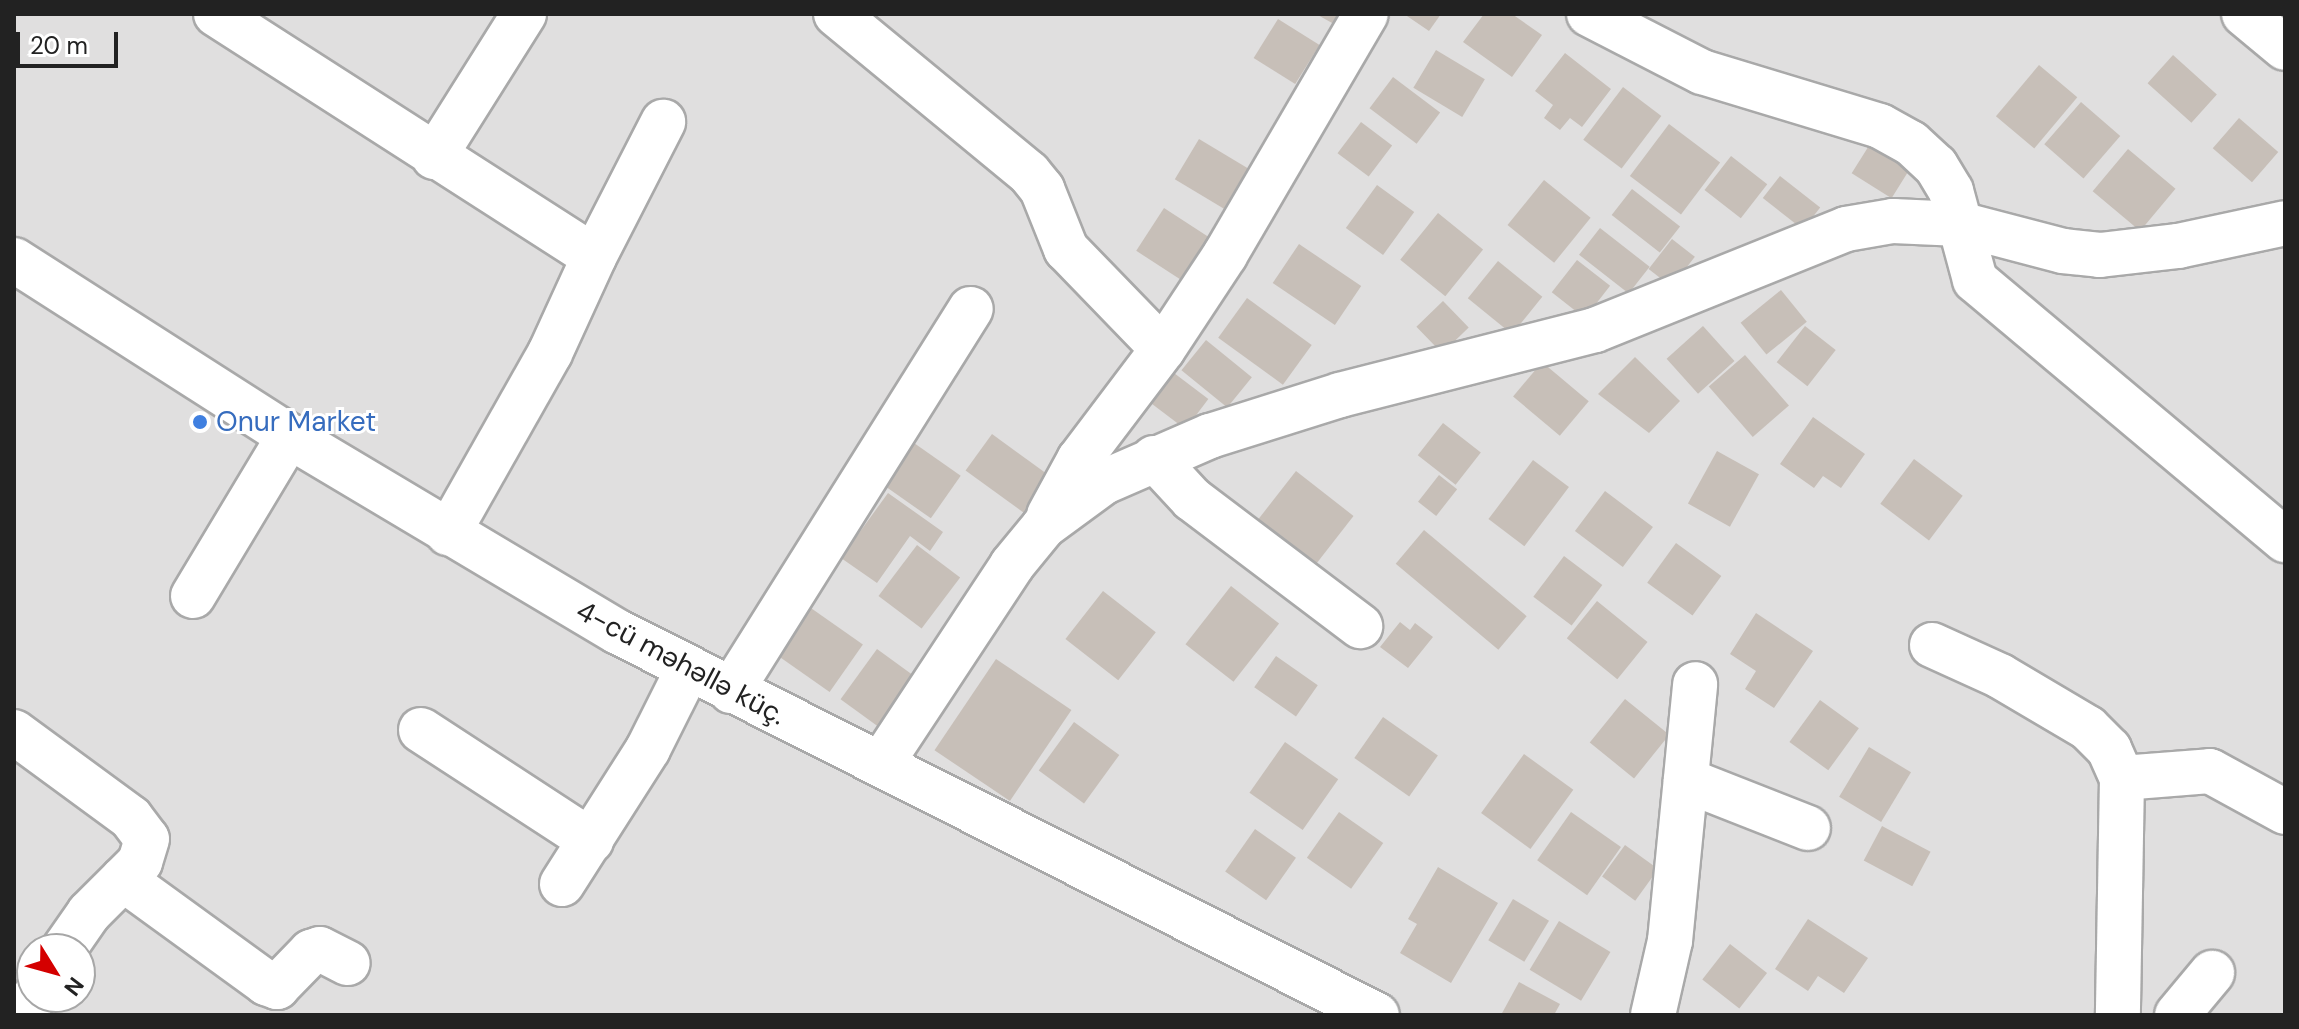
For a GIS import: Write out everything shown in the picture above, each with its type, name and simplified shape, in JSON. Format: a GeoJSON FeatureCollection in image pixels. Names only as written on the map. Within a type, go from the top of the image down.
{"type":"FeatureCollection","features":[{"type":"Feature","properties":{"kind":"street"},"geometry":{"type":"LineString","coordinates":[[216,14],[434,157],[594,257]]}},
{"type":"Feature","properties":{"kind":"street"},"geometry":{"type":"LineString","coordinates":[[434,157],[524,14]]}},
{"type":"Feature","properties":{"kind":"street"},"geometry":{"type":"LineString","coordinates":[[836,14],[1029,173],[1042,189],[1066,249],[1163,349]]}},
{"type":"Feature","properties":{"kind":"street"},"geometry":{"type":"LineString","coordinates":[[881,764],[1012,565],[1044,526],[1079,460],[1163,349],[1225,255],[1366,14]]}},
{"type":"Feature","properties":{"kind":"street"},"geometry":{"type":"LineString","coordinates":[[1589,14],[1702,72],[1880,126],[1911,143],[1936,166],[1960,224],[1966,264],[1995,301],[2285,540]]}},
{"type":"Feature","properties":{"kind":"street"},"geometry":{"type":"LineString","coordinates":[[2244,14],[2285,48]]}},
{"type":"Feature","properties":{"kind":"street"},"geometry":{"type":"LineString","coordinates":[[448,533],[550,353],[594,257],[663,122]]}},
{"type":"Feature","properties":{"kind":"street"},"geometry":{"type":"LineString","coordinates":[[1044,526],[1104,482],[1154,458],[1299,406],[1595,330],[1846,229],[1893,221],[1960,224],[2063,251],[2100,255],[2178,246],[2285,223]]}},
{"type":"Feature","properties":{"kind":"street","name":"4-cü məhəllə küç."},"geometry":{"type":"LineString","coordinates":[[14,260],[289,436],[448,533],[688,669],[881,764],[1349,1009]]}},
{"type":"Feature","properties":{"kind":"street"},"geometry":{"type":"LineString","coordinates":[[731,691],[971,309]]}},
{"type":"Feature","properties":{"kind":"street"},"geometry":{"type":"LineString","coordinates":[[193,596],[289,436]]}},
{"type":"Feature","properties":{"kind":"street"},"geometry":{"type":"LineString","coordinates":[[1154,458],[1192,499],[1360,626]]}},
{"type":"Feature","properties":{"kind":"street"},"geometry":{"type":"LineString","coordinates":[[1932,645],[2000,676],[2088,728],[2109,749],[2122,778],[2118,1015]]}},
{"type":"Feature","properties":{"kind":"street"},"geometry":{"type":"LineString","coordinates":[[562,884],[648,749],[688,669]]}},
{"type":"Feature","properties":{"kind":"street"},"geometry":{"type":"LineString","coordinates":[[1653,1015],[1670,941],[1695,684]]}},
{"type":"Feature","properties":{"kind":"street"},"geometry":{"type":"LineString","coordinates":[[421,730],[591,841]]}},
{"type":"Feature","properties":{"kind":"street"},"geometry":{"type":"LineString","coordinates":[[14,732],[143,829],[147,849],[89,913],[75,933]]}},
{"type":"Feature","properties":{"kind":"street"},"geometry":{"type":"LineString","coordinates":[[2122,778],[2210,771],[2285,812]]}},
{"type":"Feature","properties":{"kind":"street"},"geometry":{"type":"LineString","coordinates":[[1686,780],[1808,828]]}},
{"type":"Feature","properties":{"kind":"street"},"geometry":{"type":"LineString","coordinates":[[123,879],[266,983],[277,987],[311,952],[320,949],[348,963]]}},
{"type":"Feature","properties":{"kind":"street"},"geometry":{"type":"LineString","coordinates":[[2177,1015],[2212,973]]}},
{"type":"Feature","properties":{"kind":"shaded area"},"geometry":{"type":"Polygon","coordinates":[[[14,14],[2285,14],[2285,1015],[14,1015],[14,14]]]}},
{"type":"Feature","properties":{"kind":"building"},"geometry":{"type":"Polygon","coordinates":[[[1316,14],[1348,14],[1341,28],[1316,14]]]}},
{"type":"Feature","properties":{"kind":"building"},"geometry":{"type":"Polygon","coordinates":[[[1404,14],[1441,14],[1429,31],[1404,14]]]}},
{"type":"Feature","properties":{"kind":"building"},"geometry":{"type":"Polygon","coordinates":[[[1484,14],[1512,14],[1542,35],[1512,77],[1463,42],[1484,14]]]}},
{"type":"Feature","properties":{"kind":"building"},"geometry":{"type":"Polygon","coordinates":[[[1278,19],[1320,45],[1295,84],[1254,58],[1278,19]]]}},
{"type":"Feature","properties":{"kind":"building"},"geometry":{"type":"Polygon","coordinates":[[[1436,50],[1485,79],[1462,117],[1413,88],[1436,50]]]}},
{"type":"Feature","properties":{"kind":"building"},"geometry":{"type":"Polygon","coordinates":[[[1565,53],[1611,89],[1582,127],[1570,118],[1560,130],[1544,118],[1553,105],[1535,91],[1565,53]]]}},
{"type":"Feature","properties":{"kind":"building"},"geometry":{"type":"Polygon","coordinates":[[[2173,55],[2217,94],[2191,123],[2148,83],[2173,55]]]}},
{"type":"Feature","properties":{"kind":"building"},"geometry":{"type":"Polygon","coordinates":[[[2039,65],[2077,97],[2034,148],[1996,116],[2039,65]]]}},
{"type":"Feature","properties":{"kind":"building"},"geometry":{"type":"Polygon","coordinates":[[[1393,77],[1440,113],[1417,144],[1370,108],[1393,77]]]}},
{"type":"Feature","properties":{"kind":"building"},"geometry":{"type":"Polygon","coordinates":[[[1623,87],[1661,116],[1622,169],[1583,140],[1623,87]]]}},
{"type":"Feature","properties":{"kind":"building"},"geometry":{"type":"Polygon","coordinates":[[[2081,102],[2120,136],[2084,178],[2044,144],[2081,102]]]}},
{"type":"Feature","properties":{"kind":"building"},"geometry":{"type":"Polygon","coordinates":[[[2239,118],[2278,152],[2252,182],[2213,148],[2239,118]]]}},
{"type":"Feature","properties":{"kind":"building"},"geometry":{"type":"Polygon","coordinates":[[[1361,122],[1392,145],[1369,177],[1338,153],[1361,122]]]}},
{"type":"Feature","properties":{"kind":"building"},"geometry":{"type":"Polygon","coordinates":[[[1669,124],[1720,163],[1681,214],[1630,176],[1669,124]]]}},
{"type":"Feature","properties":{"kind":"building"},"geometry":{"type":"Polygon","coordinates":[[[1875,136],[1915,161],[1892,198],[1852,173],[1875,136]]]}},
{"type":"Feature","properties":{"kind":"building"},"geometry":{"type":"Polygon","coordinates":[[[1199,139],[1259,175],[1235,215],[1175,179],[1199,139]]]}},
{"type":"Feature","properties":{"kind":"building"},"geometry":{"type":"Polygon","coordinates":[[[2128,149],[2175,189],[2140,231],[2093,191],[2128,149]]]}},
{"type":"Feature","properties":{"kind":"building"},"geometry":{"type":"Polygon","coordinates":[[[1731,156],[1767,184],[1741,218],[1705,190],[1731,156]]]}},
{"type":"Feature","properties":{"kind":"building"},"geometry":{"type":"Polygon","coordinates":[[[1780,176],[1820,207],[1803,229],[1763,198],[1780,176]]]}},
{"type":"Feature","properties":{"kind":"building"},"geometry":{"type":"Polygon","coordinates":[[[1544,180],[1591,218],[1554,263],[1507,225],[1544,180]]]}},
{"type":"Feature","properties":{"kind":"building"},"geometry":{"type":"Polygon","coordinates":[[[1377,185],[1414,212],[1383,255],[1346,228],[1377,185]]]}},
{"type":"Feature","properties":{"kind":"building"},"geometry":{"type":"Polygon","coordinates":[[[1632,189],[1680,227],[1660,253],[1612,215],[1632,189]]]}},
{"type":"Feature","properties":{"kind":"building"},"geometry":{"type":"Polygon","coordinates":[[[1164,208],[1211,238],[1183,281],[1136,251],[1164,208]]]}},
{"type":"Feature","properties":{"kind":"building"},"geometry":{"type":"Polygon","coordinates":[[[1438,213],[1483,250],[1445,296],[1400,260],[1438,213]]]}},
{"type":"Feature","properties":{"kind":"building"},"geometry":{"type":"Polygon","coordinates":[[[1600,228],[1650,267],[1629,294],[1579,255],[1600,228]]]}},
{"type":"Feature","properties":{"kind":"building"},"geometry":{"type":"Polygon","coordinates":[[[1672,239],[1695,257],[1671,287],[1649,269],[1672,239]]]}},
{"type":"Feature","properties":{"kind":"building"},"geometry":{"type":"Polygon","coordinates":[[[1299,244],[1361,286],[1335,325],[1273,283],[1299,244]]]}},
{"type":"Feature","properties":{"kind":"building"},"geometry":{"type":"Polygon","coordinates":[[[1577,260],[1610,286],[1585,318],[1552,292],[1577,260]]]}},
{"type":"Feature","properties":{"kind":"building"},"geometry":{"type":"Polygon","coordinates":[[[1498,261],[1542,297],[1512,334],[1468,298],[1498,261]]]}},
{"type":"Feature","properties":{"kind":"building"},"geometry":{"type":"Polygon","coordinates":[[[1781,290],[1807,322],[1766,355],[1741,323],[1781,290]]]}},
{"type":"Feature","properties":{"kind":"building"},"geometry":{"type":"Polygon","coordinates":[[[1247,298],[1312,345],[1283,385],[1218,338],[1247,298]]]}},
{"type":"Feature","properties":{"kind":"building"},"geometry":{"type":"Polygon","coordinates":[[[1443,301],[1469,328],[1442,353],[1416,327],[1443,301]]]}},
{"type":"Feature","properties":{"kind":"building"},"geometry":{"type":"Polygon","coordinates":[[[1703,326],[1734,361],[1698,394],[1667,359],[1703,326]]]}},
{"type":"Feature","properties":{"kind":"building"},"geometry":{"type":"Polygon","coordinates":[[[1805,326],[1836,350],[1807,386],[1777,362],[1805,326]]]}},
{"type":"Feature","properties":{"kind":"building"},"geometry":{"type":"Polygon","coordinates":[[[1206,340],[1252,377],[1227,407],[1181,370],[1206,340]]]}},
{"type":"Feature","properties":{"kind":"building"},"geometry":{"type":"Polygon","coordinates":[[[1745,355],[1789,406],[1753,437],[1709,386],[1745,355]]]}},
{"type":"Feature","properties":{"kind":"building"},"geometry":{"type":"Polygon","coordinates":[[[1635,357],[1680,401],[1649,433],[1598,394],[1635,357]]]}},
{"type":"Feature","properties":{"kind":"building"},"geometry":{"type":"Polygon","coordinates":[[[1542,362],[1589,401],[1560,436],[1513,396],[1542,362]]]}},
{"type":"Feature","properties":{"kind":"building"},"geometry":{"type":"Polygon","coordinates":[[[1170,370],[1208,399],[1185,429],[1147,400],[1170,370]]]}},
{"type":"Feature","properties":{"kind":"building"},"geometry":{"type":"Polygon","coordinates":[[[1813,417],[1865,454],[1841,488],[1823,476],[1814,488],[1780,464],[1813,417]]]}},
{"type":"Feature","properties":{"kind":"building"},"geometry":{"type":"Polygon","coordinates":[[[1443,423],[1481,453],[1456,485],[1418,455],[1443,423]]]}},
{"type":"Feature","properties":{"kind":"building"},"geometry":{"type":"Polygon","coordinates":[[[992,434],[1054,479],[1028,516],[966,470],[992,434]]]}},
{"type":"Feature","properties":{"kind":"building"},"geometry":{"type":"Polygon","coordinates":[[[914,443],[961,476],[931,518],[884,486],[914,443]]]}},
{"type":"Feature","properties":{"kind":"building"},"geometry":{"type":"Polygon","coordinates":[[[1717,451],[1759,474],[1730,527],[1688,503],[1717,451]]]}},
{"type":"Feature","properties":{"kind":"building"},"geometry":{"type":"Polygon","coordinates":[[[1914,459],[1963,496],[1929,540],[1880,504],[1914,459]]]}},
{"type":"Feature","properties":{"kind":"building"},"geometry":{"type":"Polygon","coordinates":[[[1533,460],[1569,487],[1524,546],[1488,519],[1533,460]]]}},
{"type":"Feature","properties":{"kind":"building"},"geometry":{"type":"Polygon","coordinates":[[[1296,471],[1354,516],[1314,566],[1257,521],[1296,471]]]}},
{"type":"Feature","properties":{"kind":"building"},"geometry":{"type":"Polygon","coordinates":[[[1439,475],[1457,489],[1436,516],[1418,502],[1439,475]]]}},
{"type":"Feature","properties":{"kind":"building"},"geometry":{"type":"Polygon","coordinates":[[[1605,491],[1653,527],[1623,567],[1575,531],[1605,491]]]}},
{"type":"Feature","properties":{"kind":"building"},"geometry":{"type":"Polygon","coordinates":[[[888,493],[943,532],[930,551],[910,536],[877,583],[841,558],[888,493]]]}},
{"type":"Feature","properties":{"kind":"building"},"geometry":{"type":"Polygon","coordinates":[[[1424,530],[1527,616],[1498,650],[1396,564],[1424,530]]]}},
{"type":"Feature","properties":{"kind":"building"},"geometry":{"type":"Polygon","coordinates":[[[1676,543],[1721,576],[1693,616],[1647,583],[1676,543]]]}},
{"type":"Feature","properties":{"kind":"building"},"geometry":{"type":"Polygon","coordinates":[[[917,545],[960,577],[922,629],[878,596],[917,545]]]}},
{"type":"Feature","properties":{"kind":"building"},"geometry":{"type":"Polygon","coordinates":[[[1564,556],[1602,585],[1572,626],[1533,597],[1564,556]]]}},
{"type":"Feature","properties":{"kind":"building"},"geometry":{"type":"Polygon","coordinates":[[[1231,586],[1279,624],[1234,682],[1185,644],[1231,586]]]}},
{"type":"Feature","properties":{"kind":"building"},"geometry":{"type":"Polygon","coordinates":[[[1103,591],[1156,632],[1118,680],[1065,639],[1103,591]]]}},
{"type":"Feature","properties":{"kind":"building"},"geometry":{"type":"Polygon","coordinates":[[[1597,601],[1648,642],[1617,679],[1567,638],[1597,601]]]}},
{"type":"Feature","properties":{"kind":"building"},"geometry":{"type":"Polygon","coordinates":[[[808,606],[863,644],[830,692],[775,654],[808,606]]]}},
{"type":"Feature","properties":{"kind":"building"},"geometry":{"type":"Polygon","coordinates":[[[1756,613],[1813,651],[1774,708],[1745,689],[1756,671],[1730,654],[1756,613]]]}},
{"type":"Feature","properties":{"kind":"building"},"geometry":{"type":"Polygon","coordinates":[[[1400,622],[1410,630],[1415,623],[1433,637],[1408,668],[1380,647],[1400,622]]]}},
{"type":"Feature","properties":{"kind":"building"},"geometry":{"type":"Polygon","coordinates":[[[877,649],[921,681],[884,731],[841,699],[877,649]]]}},
{"type":"Feature","properties":{"kind":"building"},"geometry":{"type":"Polygon","coordinates":[[[1276,656],[1318,685],[1296,716],[1254,687],[1276,656]]]}},
{"type":"Feature","properties":{"kind":"building"},"geometry":{"type":"Polygon","coordinates":[[[996,659],[1071,710],[1010,801],[934,750],[996,659]]]}},
{"type":"Feature","properties":{"kind":"building"},"geometry":{"type":"Polygon","coordinates":[[[1625,699],[1669,735],[1634,778],[1590,743],[1625,699]]]}},
{"type":"Feature","properties":{"kind":"building"},"geometry":{"type":"Polygon","coordinates":[[[1820,700],[1859,728],[1828,770],[1789,742],[1820,700]]]}},
{"type":"Feature","properties":{"kind":"building"},"geometry":{"type":"Polygon","coordinates":[[[1383,717],[1438,755],[1409,796],[1354,758],[1383,717]]]}},
{"type":"Feature","properties":{"kind":"building"},"geometry":{"type":"Polygon","coordinates":[[[1074,722],[1119,755],[1084,803],[1039,771],[1074,722]]]}},
{"type":"Feature","properties":{"kind":"building"},"geometry":{"type":"Polygon","coordinates":[[[1285,742],[1338,779],[1303,830],[1249,793],[1285,742]]]}},
{"type":"Feature","properties":{"kind":"building"},"geometry":{"type":"Polygon","coordinates":[[[1869,747],[1911,772],[1881,822],[1839,797],[1869,747]]]}},
{"type":"Feature","properties":{"kind":"building"},"geometry":{"type":"Polygon","coordinates":[[[1524,754],[1573,790],[1530,849],[1481,813],[1524,754]]]}},
{"type":"Feature","properties":{"kind":"building"},"geometry":{"type":"Polygon","coordinates":[[[1339,812],[1383,843],[1351,889],[1307,858],[1339,812]]]}},
{"type":"Feature","properties":{"kind":"building"},"geometry":{"type":"Polygon","coordinates":[[[1571,812],[1621,847],[1587,895],[1537,860],[1571,812]]]}},
{"type":"Feature","properties":{"kind":"building"},"geometry":{"type":"Polygon","coordinates":[[[1882,826],[1931,852],[1912,886],[1864,860],[1882,826]]]}},
{"type":"Feature","properties":{"kind":"building"},"geometry":{"type":"Polygon","coordinates":[[[1255,829],[1296,858],[1266,900],[1225,872],[1255,829]]]}},
{"type":"Feature","properties":{"kind":"building"},"geometry":{"type":"Polygon","coordinates":[[[1625,845],[1658,869],[1635,901],[1602,877],[1625,845]]]}},
{"type":"Feature","properties":{"kind":"building"},"geometry":{"type":"Polygon","coordinates":[[[1438,867],[1498,903],[1451,983],[1400,953],[1417,924],[1408,919],[1438,867]]]}},
{"type":"Feature","properties":{"kind":"building"},"geometry":{"type":"Polygon","coordinates":[[[1513,899],[1549,921],[1524,962],[1488,940],[1513,899]]]}},
{"type":"Feature","properties":{"kind":"building"},"geometry":{"type":"Polygon","coordinates":[[[1808,919],[1868,958],[1844,993],[1818,976],[1808,991],[1775,969],[1808,919]]]}},
{"type":"Feature","properties":{"kind":"building"},"geometry":{"type":"Polygon","coordinates":[[[1559,921],[1610,952],[1581,1001],[1530,970],[1559,921]]]}},
{"type":"Feature","properties":{"kind":"building"},"geometry":{"type":"Polygon","coordinates":[[[1730,944],[1767,973],[1739,1008],[1702,979],[1730,944]]]}},
{"type":"Feature","properties":{"kind":"building"},"geometry":{"type":"Polygon","coordinates":[[[1519,982],[1560,1004],[1554,1015],[1501,1015],[1519,982]]]}},
{"type":"Feature","properties":{"kind":"place","name":"Onur Market"},"geometry":{"type":"Point","coordinates":[200,422]}}]}
